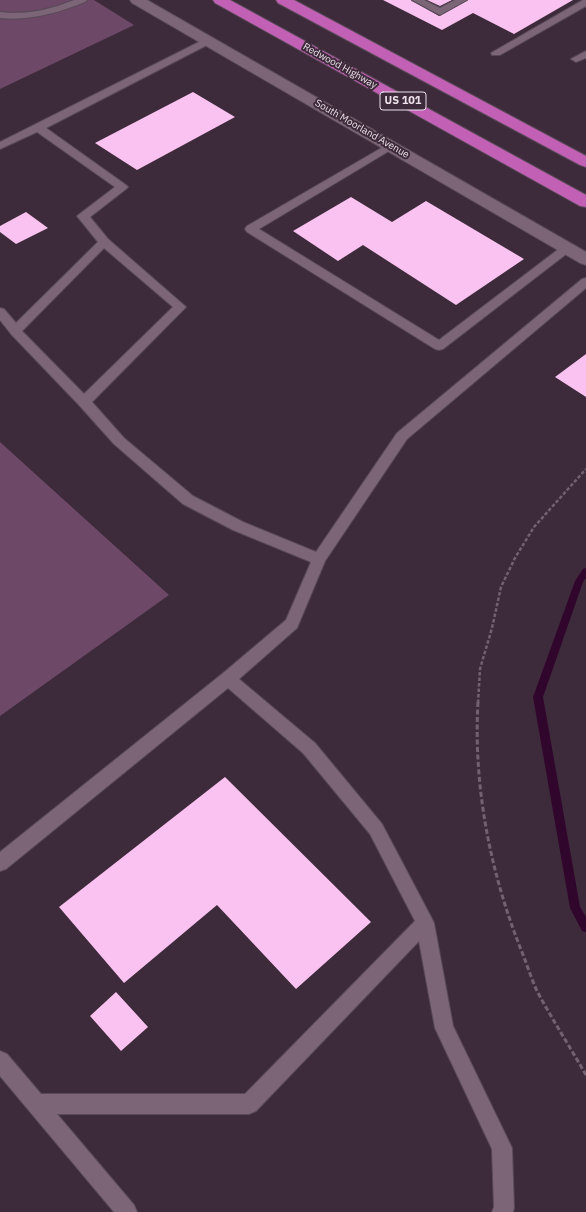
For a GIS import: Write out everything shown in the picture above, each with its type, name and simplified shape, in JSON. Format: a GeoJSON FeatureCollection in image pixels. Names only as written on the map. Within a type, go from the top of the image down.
{"type":"FeatureCollection","features":[{"type":"Feature","properties":{"kind":"highway","name":"Redwood Highway"},"geometry":{"type":"LineString","coordinates":[[220,0],[586,202]]}},
{"type":"Feature","properties":{"kind":"highway","name":"US 101"},"geometry":{"type":"LineString","coordinates":[[283,0],[586,162]]}},
{"type":"Feature","properties":{"kind":"street","name":"South Moorland Avenue"},"geometry":{"type":"LineString","coordinates":[[137,0],[586,259]]}},
{"type":"Feature","properties":{"kind":"lane"},"geometry":{"type":"LineString","coordinates":[[0,15],[31,16],[60,10],[82,0]]}},
{"type":"Feature","properties":{"kind":"lane"},"geometry":{"type":"LineString","coordinates":[[418,0],[440,12],[462,0]]}},
{"type":"Feature","properties":{"kind":"lane"},"geometry":{"type":"LineString","coordinates":[[496,53],[586,2]]}},
{"type":"Feature","properties":{"kind":"lane"},"geometry":{"type":"LineString","coordinates":[[0,146],[208,41]]}},
{"type":"Feature","properties":{"kind":"lane"},"geometry":{"type":"LineString","coordinates":[[576,59],[586,54]]}},
{"type":"Feature","properties":{"kind":"lane"},"geometry":{"type":"LineString","coordinates":[[38,128],[122,187],[83,216],[104,242],[180,307],[84,402]]}},
{"type":"Feature","properties":{"kind":"lane"},"geometry":{"type":"LineString","coordinates":[[390,146],[251,229],[438,346],[568,248]]}},
{"type":"Feature","properties":{"kind":"lane"},"geometry":{"type":"LineString","coordinates":[[15,332],[104,242]]}},
{"type":"Feature","properties":{"kind":"lane"},"geometry":{"type":"LineString","coordinates":[[0,863],[228,679],[292,624],[319,559],[402,436],[586,282]]}},
{"type":"Feature","properties":{"kind":"lane"},"geometry":{"type":"LineString","coordinates":[[0,312],[15,332],[84,402],[119,441],[188,500],[238,526],[319,559]]}},
{"type":"Feature","properties":{"kind":"lane"},"geometry":{"type":"LineString","coordinates":[[228,679],[308,748],[376,829],[425,923],[444,1028],[502,1148],[504,1208],[502,1212]]}},
{"type":"Feature","properties":{"kind":"lane"},"geometry":{"type":"LineString","coordinates":[[36,1104],[249,1104],[425,923]]}},
{"type":"Feature","properties":{"kind":"lane"},"geometry":{"type":"LineString","coordinates":[[0,1060],[126,1212]]}},
{"type":"Feature","properties":{"kind":"path"},"geometry":{"type":"LineString","coordinates":[[586,469],[534,527],[515,558],[501,587],[492,628],[480,669],[476,733],[482,807],[495,868],[511,926],[537,990],[586,1075]]}},
{"type":"Feature","properties":{"kind":"shaded area"},"geometry":{"type":"Polygon","coordinates":[[[0,0],[94,0],[134,25],[0,89],[0,0]]]}},
{"type":"Feature","properties":{"kind":"shaded area"},"geometry":{"type":"Polygon","coordinates":[[[0,442],[169,595],[0,716],[0,442]]]}},
{"type":"Feature","properties":{"kind":"building"},"geometry":{"type":"Polygon","coordinates":[[[383,0],[411,0],[439,16],[468,0],[573,0],[514,34],[473,13],[442,30],[383,0]]]}},
{"type":"Feature","properties":{"kind":"building"},"geometry":{"type":"Polygon","coordinates":[[[427,0],[452,0],[440,6],[427,0]]]}},
{"type":"Feature","properties":{"kind":"building"},"geometry":{"type":"Polygon","coordinates":[[[193,92],[235,117],[137,170],[95,143],[193,92]]]}},
{"type":"Feature","properties":{"kind":"building"},"geometry":{"type":"Polygon","coordinates":[[[351,197],[392,222],[426,201],[524,259],[456,305],[363,245],[338,261],[293,231],[351,197]]]}},
{"type":"Feature","properties":{"kind":"building"},"geometry":{"type":"Polygon","coordinates":[[[26,212],[48,228],[16,244],[0,232],[0,226],[26,212]]]}},
{"type":"Feature","properties":{"kind":"building"},"geometry":{"type":"Polygon","coordinates":[[[586,354],[586,397],[555,377],[586,354]]]}},
{"type":"Feature","properties":{"kind":"building"},"geometry":{"type":"Polygon","coordinates":[[[225,777],[371,922],[296,989],[217,905],[124,983],[59,907],[225,777]]]}},
{"type":"Feature","properties":{"kind":"building"},"geometry":{"type":"Polygon","coordinates":[[[116,992],[148,1027],[121,1051],[90,1016],[116,992]]]}},
{"type":"Feature","properties":{"kind":"waterway"},"geometry":{"type":"LineString","coordinates":[[586,571],[579,581],[538,697],[575,908],[586,927]]}}]}
